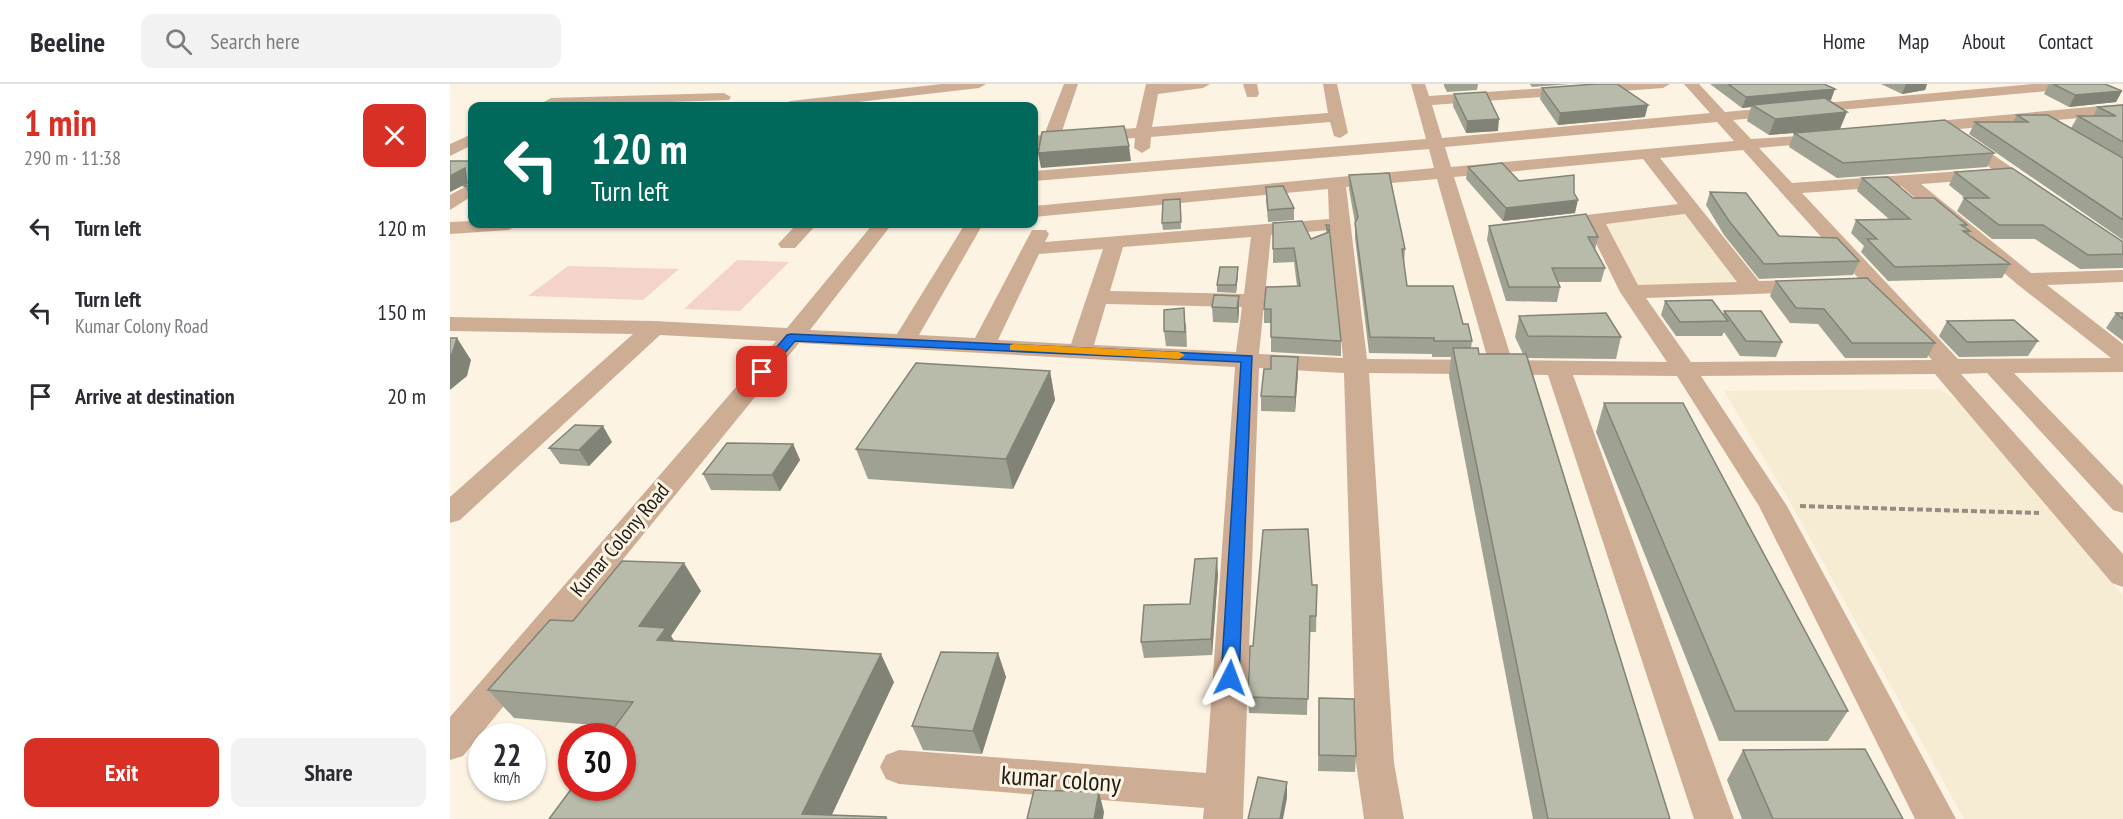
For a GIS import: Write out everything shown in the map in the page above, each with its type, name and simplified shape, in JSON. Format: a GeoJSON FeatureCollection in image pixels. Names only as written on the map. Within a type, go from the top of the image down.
{"type":"FeatureCollection","features":[{"type":"Feature","properties":{"kind":"street"},"geometry":{"type":"LineString","coordinates":[[551,102],[596,84]]}},
{"type":"Feature","properties":{"kind":"street"},"geometry":{"type":"LineString","coordinates":[[851,100],[856,84]]}},
{"type":"Feature","properties":{"kind":"street"},"geometry":{"type":"LineString","coordinates":[[789,99],[851,100],[911,88],[980,84]]}},
{"type":"Feature","properties":{"kind":"street"},"geometry":{"type":"LineString","coordinates":[[971,99],[980,84]]}},
{"type":"Feature","properties":{"kind":"street"},"geometry":{"type":"LineString","coordinates":[[1051,139],[1071,84]]}},
{"type":"Feature","properties":{"kind":"street"},"geometry":{"type":"LineString","coordinates":[[1142,166],[1143,132],[1153,87],[1203,84]]}},
{"type":"Feature","properties":{"kind":"street"},"geometry":{"type":"LineString","coordinates":[[1330,84],[1336,117],[1346,151]]}},
{"type":"Feature","properties":{"kind":"street"},"geometry":{"type":"LineString","coordinates":[[1502,368],[1421,92],[1663,84]]}},
{"type":"Feature","properties":{"kind":"street"},"geometry":{"type":"LineString","coordinates":[[1691,84],[1875,284],[2123,575]]}},
{"type":"Feature","properties":{"kind":"street"},"geometry":{"type":"LineString","coordinates":[[1038,176],[1346,151],[1721,117],[1990,88],[2069,84]]}},
{"type":"Feature","properties":{"kind":"street"},"geometry":{"type":"LineString","coordinates":[[1990,88],[2065,133]]}},
{"type":"Feature","properties":{"kind":"street"},"geometry":{"type":"LineString","coordinates":[[590,102],[724,96]]}},
{"type":"Feature","properties":{"kind":"street"},"geometry":{"type":"LineString","coordinates":[[1896,130],[2122,110]]}},
{"type":"Feature","properties":{"kind":"street"},"geometry":{"type":"LineString","coordinates":[[1038,141],[1336,117]]}},
{"type":"Feature","properties":{"kind":"street"},"geometry":{"type":"LineString","coordinates":[[1941,125],[2047,200]]}},
{"type":"Feature","properties":{"kind":"street"},"geometry":{"type":"LineString","coordinates":[[1042,210],[1649,155],[1838,135]]}},
{"type":"Feature","properties":{"kind":"street"},"geometry":{"type":"LineString","coordinates":[[450,151],[468,141]]}},
{"type":"Feature","properties":{"kind":"street"},"geometry":{"type":"LineString","coordinates":[[1649,155],[1752,287]]}},
{"type":"Feature","properties":{"kind":"street"},"geometry":{"type":"LineString","coordinates":[[450,161],[468,159]]}},
{"type":"Feature","properties":{"kind":"street"},"geometry":{"type":"LineString","coordinates":[[1788,189],[2007,173]]}},
{"type":"Feature","properties":{"kind":"street"},"geometry":{"type":"LineString","coordinates":[[1906,181],[2024,280],[2123,356]]}},
{"type":"Feature","properties":{"kind":"street"},"geometry":{"type":"LineString","coordinates":[[1337,184],[1339,224],[1356,366],[1375,764],[1384,819]]}},
{"type":"Feature","properties":{"kind":"street"},"geometry":{"type":"LineString","coordinates":[[450,204],[468,191]]}},
{"type":"Feature","properties":{"kind":"street"},"geometry":{"type":"LineString","coordinates":[[1558,224],[1690,208]]}},
{"type":"Feature","properties":{"kind":"street"},"geometry":{"type":"LineString","coordinates":[[1594,220],[1631,292],[1730,436],[1773,506],[1936,819]]}},
{"type":"Feature","properties":{"kind":"street"},"geometry":{"type":"LineString","coordinates":[[1031,249],[1339,224]]}},
{"type":"Feature","properties":{"kind":"street"},"geometry":{"type":"LineString","coordinates":[[450,228],[468,226]]}},
{"type":"Feature","properties":{"kind":"street"},"geometry":{"type":"LineString","coordinates":[[788,244],[803,228]]}},
{"type":"Feature","properties":{"kind":"street","name":"Kumar Colony Road"},"geometry":{"type":"LineString","coordinates":[[450,744],[885,228]]}},
{"type":"Feature","properties":{"kind":"street"},"geometry":{"type":"LineString","coordinates":[[903,343],[972,228]]}},
{"type":"Feature","properties":{"kind":"street"},"geometry":{"type":"LineString","coordinates":[[983,346],[1031,249],[1037,228]]}},
{"type":"Feature","properties":{"kind":"street","name":"kumar colony"},"geometry":{"type":"LineString","coordinates":[[899,767],[1223,805],[1247,358],[1262,230]]}},
{"type":"Feature","properties":{"kind":"street"},"geometry":{"type":"LineString","coordinates":[[1463,234],[1487,231]]}},
{"type":"Feature","properties":{"kind":"street"},"geometry":{"type":"LineString","coordinates":[[1080,351],[1115,242]]}},
{"type":"Feature","properties":{"kind":"street"},"geometry":{"type":"LineString","coordinates":[[2024,280],[2123,276]]}},
{"type":"Feature","properties":{"kind":"street"},"geometry":{"type":"LineString","coordinates":[[1852,284],[1875,284]]}},
{"type":"Feature","properties":{"kind":"street"},"geometry":{"type":"LineString","coordinates":[[1631,292],[1830,285]]}},
{"type":"Feature","properties":{"kind":"street"},"geometry":{"type":"LineString","coordinates":[[1097,297],[1254,302]]}},
{"type":"Feature","properties":{"kind":"street"},"geometry":{"type":"LineString","coordinates":[[452,326],[654,328],[791,338],[1247,358],[1356,366],[1683,369],[1995,368],[2123,364]]}},
{"type":"Feature","properties":{"kind":"street"},"geometry":{"type":"LineString","coordinates":[[450,513],[654,328]]}},
{"type":"Feature","properties":{"kind":"street"},"geometry":{"type":"LineString","coordinates":[[1558,368],[1713,819]]}},
{"type":"Feature","properties":{"kind":"street"},"geometry":{"type":"LineString","coordinates":[[1995,368],[2123,503]]}},
{"type":"Feature","properties":{"kind":"path"},"geometry":{"type":"LineString","coordinates":[[1773,506],[2070,514]]}},
{"type":"Feature","properties":{"kind":"shaded area"},"geometry":{"type":"Polygon","coordinates":[[[1687,214],[1740,283],[1636,286],[1602,224],[1687,214]]]}},
{"type":"Feature","properties":{"kind":"shaded area"},"geometry":{"type":"Polygon","coordinates":[[[737,260],[789,262],[740,311],[684,309],[737,260]]]}},
{"type":"Feature","properties":{"kind":"shaded area"},"geometry":{"type":"Polygon","coordinates":[[[568,266],[679,269],[643,300],[528,296],[568,266]]]}},
{"type":"Feature","properties":{"kind":"shaded area"},"geometry":{"type":"Polygon","coordinates":[[[1940,389],[1963,405],[2123,596],[2123,819],[1964,819],[1791,504],[1724,391],[1940,389]]]}},
{"type":"Feature","properties":{"kind":"building"},"geometry":{"type":"Polygon","coordinates":[[[1617,84],[1648,105],[1560,113],[1542,88],[1617,84]]]}},
{"type":"Feature","properties":{"kind":"building"},"geometry":{"type":"Polygon","coordinates":[[[1728,84],[1824,84],[1835,89],[1746,97],[1728,84]]]}},
{"type":"Feature","properties":{"kind":"building"},"geometry":{"type":"Polygon","coordinates":[[[2053,84],[2105,84],[2122,91],[2075,95],[2053,84]]]}},
{"type":"Feature","properties":{"kind":"building"},"geometry":{"type":"Polygon","coordinates":[[[1486,92],[1499,119],[1467,121],[1454,94],[1486,92]]]}},
{"type":"Feature","properties":{"kind":"building"},"geometry":{"type":"Polygon","coordinates":[[[1825,98],[1847,112],[1775,119],[1752,105],[1825,98]]]}},
{"type":"Feature","properties":{"kind":"building"},"geometry":{"type":"Polygon","coordinates":[[[2123,105],[2123,142],[2078,116],[2116,116],[2098,107],[2123,105]]]}},
{"type":"Feature","properties":{"kind":"building"},"geometry":{"type":"Polygon","coordinates":[[[2017,115],[2048,115],[2123,158],[2123,220],[1975,122],[2028,122],[2017,115]]]}},
{"type":"Feature","properties":{"kind":"building"},"geometry":{"type":"Polygon","coordinates":[[[1945,120],[1994,153],[1843,163],[1794,133],[1945,120]]]}},
{"type":"Feature","properties":{"kind":"building"},"geometry":{"type":"Polygon","coordinates":[[[1124,126],[1129,146],[1038,153],[1042,132],[1124,126]]]}},
{"type":"Feature","properties":{"kind":"building"},"geometry":{"type":"Polygon","coordinates":[[[450,161],[468,161],[468,186],[464,186],[467,183],[465,168],[450,176],[450,161]]]}},
{"type":"Feature","properties":{"kind":"building"},"geometry":{"type":"Polygon","coordinates":[[[1502,163],[1519,181],[1574,175],[1574,193],[1578,200],[1506,208],[1468,167],[1502,163]]]}},
{"type":"Feature","properties":{"kind":"building"},"geometry":{"type":"Polygon","coordinates":[[[2012,168],[2123,242],[2123,254],[2088,255],[2043,225],[1999,225],[1964,198],[1989,198],[1955,172],[2012,168]]]}},
{"type":"Feature","properties":{"kind":"building"},"geometry":{"type":"Polygon","coordinates":[[[1389,173],[1405,249],[1402,249],[1407,286],[1453,286],[1463,324],[1468,324],[1472,341],[1370,337],[1355,223],[1358,217],[1349,175],[1389,173]]]}},
{"type":"Feature","properties":{"kind":"building"},"geometry":{"type":"Polygon","coordinates":[[[1888,177],[1913,198],[1934,198],[1967,225],[1961,225],[1970,231],[1963,231],[2010,264],[1895,267],[1867,239],[1877,239],[1856,220],[1910,219],[1862,178],[1888,177]]]}},
{"type":"Feature","properties":{"kind":"building"},"geometry":{"type":"Polygon","coordinates":[[[1283,186],[1294,208],[1268,210],[1266,187],[1283,186]]]}},
{"type":"Feature","properties":{"kind":"building"},"geometry":{"type":"Polygon","coordinates":[[[1710,192],[1746,193],[1779,236],[1837,238],[1859,261],[1764,264],[1729,221],[1710,192]]]}},
{"type":"Feature","properties":{"kind":"building"},"geometry":{"type":"Polygon","coordinates":[[[1180,199],[1181,222],[1162,223],[1163,200],[1180,199]]]}},
{"type":"Feature","properties":{"kind":"building"},"geometry":{"type":"Polygon","coordinates":[[[1586,214],[1598,237],[1588,237],[1605,268],[1552,268],[1560,287],[1509,287],[1489,226],[1586,214]]]}},
{"type":"Feature","properties":{"kind":"building"},"geometry":{"type":"Polygon","coordinates":[[[1302,221],[1311,239],[1329,232],[1326,225],[1329,225],[1341,341],[1271,337],[1271,309],[1264,309],[1266,287],[1300,286],[1294,248],[1273,249],[1273,223],[1302,221]]]}},
{"type":"Feature","properties":{"kind":"building"},"geometry":{"type":"Polygon","coordinates":[[[1220,267],[1238,267],[1236,285],[1217,285],[1220,267]]]}},
{"type":"Feature","properties":{"kind":"building"},"geometry":{"type":"Polygon","coordinates":[[[1867,278],[1935,343],[1852,343],[1824,309],[1796,308],[1776,281],[1867,278]]]}},
{"type":"Feature","properties":{"kind":"building"},"geometry":{"type":"Polygon","coordinates":[[[1214,295],[1239,296],[1237,308],[1212,307],[1214,295]]]}},
{"type":"Feature","properties":{"kind":"building"},"geometry":{"type":"Polygon","coordinates":[[[1712,300],[1728,321],[1680,322],[1665,301],[1712,300]]]}},
{"type":"Feature","properties":{"kind":"building"},"geometry":{"type":"Polygon","coordinates":[[[1184,308],[1185,332],[1164,331],[1164,310],[1184,308]]]}},
{"type":"Feature","properties":{"kind":"building"},"geometry":{"type":"Polygon","coordinates":[[[1724,311],[1761,311],[1782,342],[1746,341],[1724,311]]]}},
{"type":"Feature","properties":{"kind":"building"},"geometry":{"type":"Polygon","coordinates":[[[1606,313],[1621,337],[1528,336],[1519,316],[1606,313]]]}},
{"type":"Feature","properties":{"kind":"building"},"geometry":{"type":"Polygon","coordinates":[[[2014,320],[2038,341],[1967,342],[1947,321],[2014,320]]]}},
{"type":"Feature","properties":{"kind":"building"},"geometry":{"type":"Polygon","coordinates":[[[450,338],[457,338],[450,356],[450,338]]]}},
{"type":"Feature","properties":{"kind":"building"},"geometry":{"type":"Polygon","coordinates":[[[1453,348],[1478,348],[1479,354],[1526,354],[1670,819],[1548,819],[1453,348]]]}},
{"type":"Feature","properties":{"kind":"building"},"geometry":{"type":"Polygon","coordinates":[[[1271,356],[1298,357],[1295,397],[1261,396],[1264,369],[1271,369],[1271,356]]]}},
{"type":"Feature","properties":{"kind":"building"},"geometry":{"type":"Polygon","coordinates":[[[916,363],[1050,371],[1006,459],[856,449],[916,363]]]}},
{"type":"Feature","properties":{"kind":"building"},"geometry":{"type":"Polygon","coordinates":[[[1604,403],[1683,403],[1848,711],[1735,711],[1604,403]]]}},
{"type":"Feature","properties":{"kind":"building"},"geometry":{"type":"Polygon","coordinates":[[[575,425],[603,426],[579,450],[549,448],[575,425]]]}},
{"type":"Feature","properties":{"kind":"building"},"geometry":{"type":"Polygon","coordinates":[[[727,443],[793,444],[772,475],[703,474],[727,443]]]}},
{"type":"Feature","properties":{"kind":"building"},"geometry":{"type":"Polygon","coordinates":[[[1308,529],[1312,585],[1317,585],[1316,616],[1310,616],[1308,699],[1248,697],[1250,646],[1253,646],[1263,530],[1308,529]]]}},
{"type":"Feature","properties":{"kind":"building"},"geometry":{"type":"Polygon","coordinates":[[[1217,558],[1211,639],[1141,642],[1144,605],[1190,604],[1195,559],[1217,558]]]}},
{"type":"Feature","properties":{"kind":"building"},"geometry":{"type":"Polygon","coordinates":[[[622,561],[684,563],[639,626],[666,628],[657,640],[881,654],[802,814],[886,817],[885,819],[549,819],[562,801],[636,801],[636,723],[618,723],[633,702],[488,690],[550,620],[573,621],[622,561]]]}},
{"type":"Feature","properties":{"kind":"building"},"geometry":{"type":"Polygon","coordinates":[[[941,652],[998,653],[973,731],[912,726],[941,652]]]}},
{"type":"Feature","properties":{"kind":"building"},"geometry":{"type":"Polygon","coordinates":[[[1319,698],[1354,699],[1356,756],[1319,755],[1319,698]]]}},
{"type":"Feature","properties":{"kind":"building"},"geometry":{"type":"Polygon","coordinates":[[[1865,749],[1903,819],[1773,819],[1743,750],[1865,749]]]}},
{"type":"Feature","properties":{"kind":"building"},"geometry":{"type":"Polygon","coordinates":[[[1258,777],[1287,782],[1280,819],[1248,819],[1258,777]]]}},
{"type":"Feature","properties":{"kind":"building"},"geometry":{"type":"Polygon","coordinates":[[[1034,790],[1099,792],[1094,819],[1027,819],[1034,790]]]}},
{"type":"Feature","properties":{"kind":"slow traffic"},"geometry":{"type":"LineString","coordinates":[[1014,347],[1179,355]]}},
{"type":"Feature","properties":{"kind":"route"},"geometry":{"type":"LineString","coordinates":[[762,372],[791,338],[1247,358],[1230,678]]}}]}
